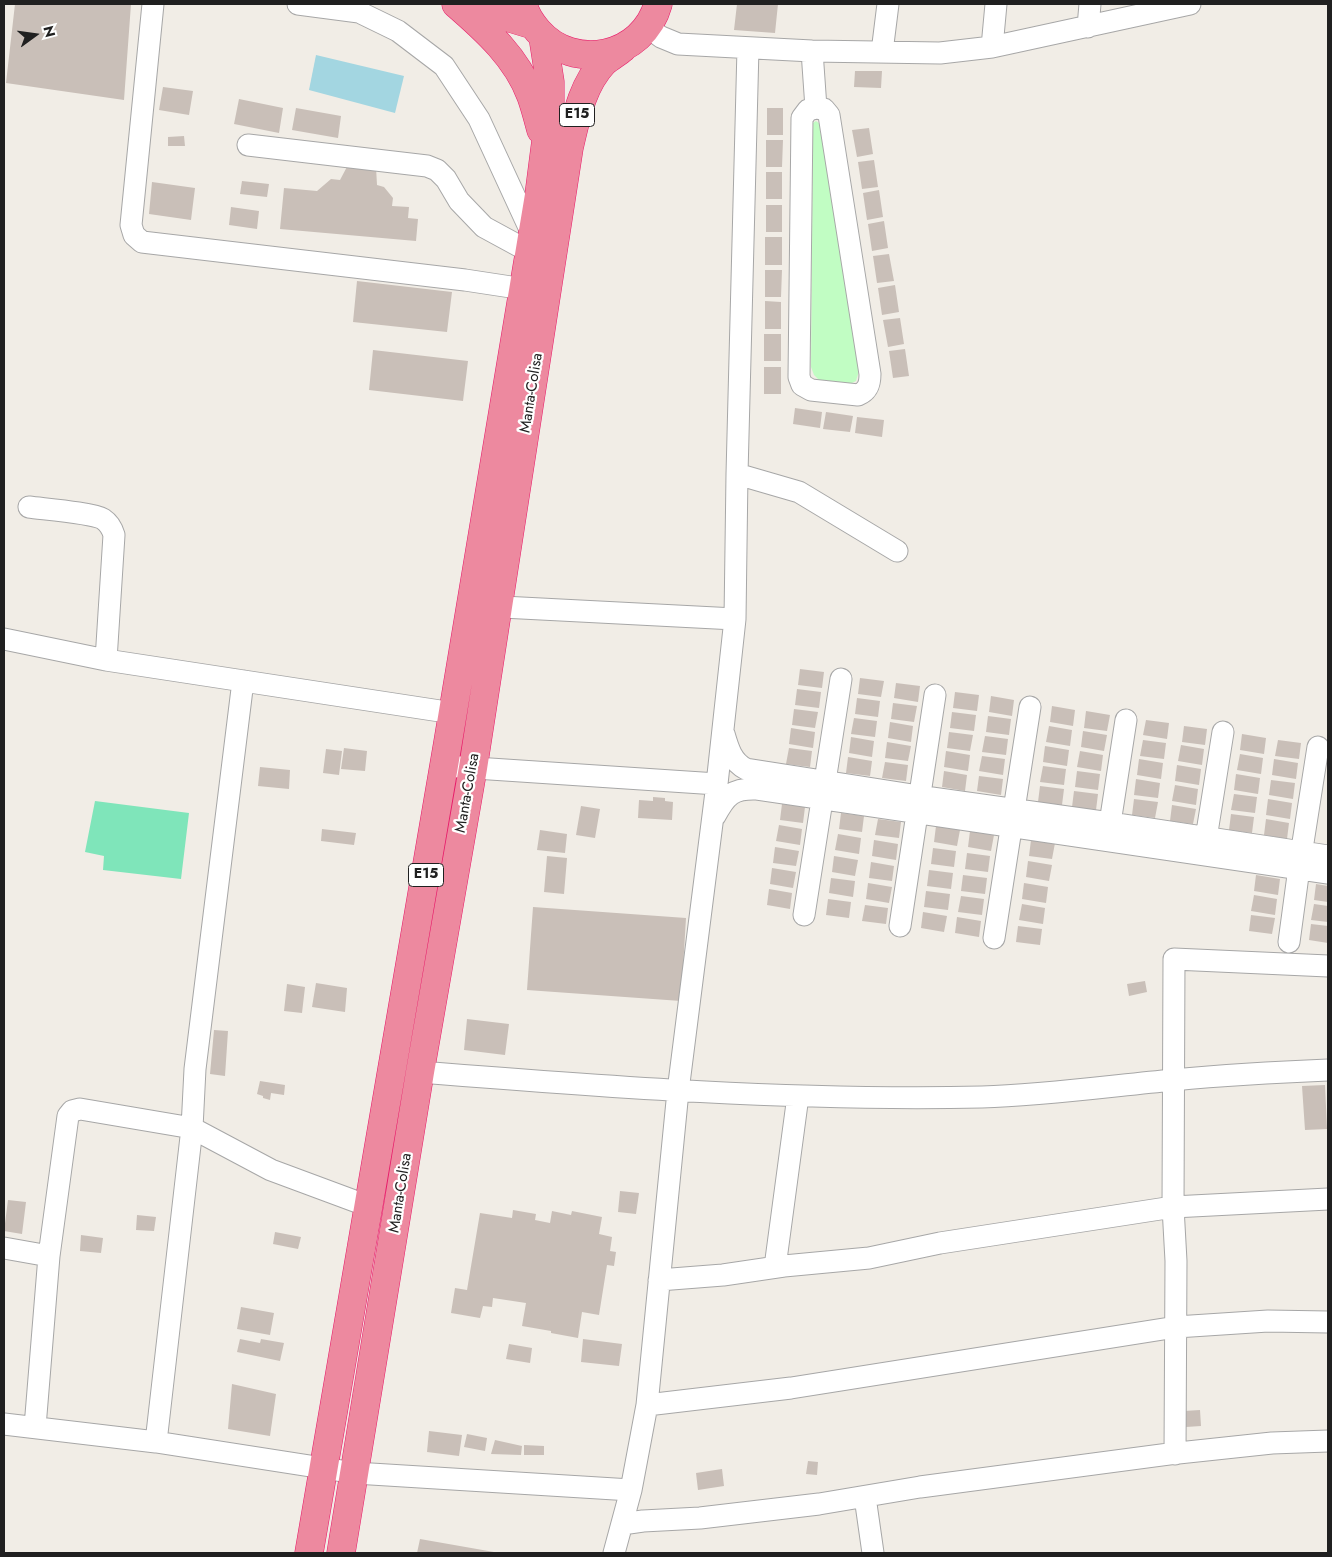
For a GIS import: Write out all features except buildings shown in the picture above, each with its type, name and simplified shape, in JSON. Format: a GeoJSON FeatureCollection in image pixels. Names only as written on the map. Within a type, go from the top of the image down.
{"type":"FeatureCollection","features":[{"type":"Feature","properties":{"kind":"highway"},"geometry":{"type":"LineString","coordinates":[[456,4],[494,38],[510,58],[531,96],[546,144]]}},
{"type":"Feature","properties":{"kind":"highway","name":"E15"},"geometry":{"type":"LineString","coordinates":[[464,4],[533,22],[561,49],[581,55],[602,55],[622,48],[636,39],[653,15]]}},
{"type":"Feature","properties":{"kind":"highway","name":"Manta-Colisa"},"geometry":{"type":"LineString","coordinates":[[310,1553],[472,606],[546,144],[550,109],[550,82],[533,22]]}},
{"type":"Feature","properties":{"kind":"highway","name":"Manta-Colisa"},"geometry":{"type":"LineString","coordinates":[[341,1553],[420,1072],[473,768],[569,148],[580,103],[592,79],[604,63],[622,48]]}},
{"type":"Feature","properties":{"kind":"highway"},"geometry":{"type":"LineString","coordinates":[[356,1276],[386,1281]]}},
{"type":"Feature","properties":{"kind":"street"},"geometry":{"type":"LineString","coordinates":[[153,4],[131,225],[134,235],[142,242],[465,280],[524,289]]}},
{"type":"Feature","properties":{"kind":"street"},"geometry":{"type":"LineString","coordinates":[[298,4],[359,12],[398,31],[444,66],[479,118],[531,244]]}},
{"type":"Feature","properties":{"kind":"street"},"geometry":{"type":"LineString","coordinates":[[882,52],[888,4]]}},
{"type":"Feature","properties":{"kind":"street"},"geometry":{"type":"LineString","coordinates":[[992,47],[996,4]]}},
{"type":"Feature","properties":{"kind":"street"},"geometry":{"type":"LineString","coordinates":[[1088,27],[1090,4]]}},
{"type":"Feature","properties":{"kind":"street"},"geometry":{"type":"LineString","coordinates":[[653,15],[661,37],[678,44],[812,51],[940,53],[992,47],[1190,4]]}},
{"type":"Feature","properties":{"kind":"street"},"geometry":{"type":"LineString","coordinates":[[614,1553],[632,1490],[647,1405],[678,1091],[713,818],[734,619],[748,48]]}},
{"type":"Feature","properties":{"kind":"street"},"geometry":{"type":"LineString","coordinates":[[812,51],[816,108]]}},
{"type":"Feature","properties":{"kind":"street"},"geometry":{"type":"LineString","coordinates":[[816,108],[824,109],[829,115],[870,374],[869,386],[858,395],[808,389],[802,385],[799,377],[802,118],[808,110],[816,108]]}},
{"type":"Feature","properties":{"kind":"street"},"geometry":{"type":"LineString","coordinates":[[248,144],[427,166],[437,170],[446,179],[458,201],[484,227],[531,244]]}},
{"type":"Feature","properties":{"kind":"street"},"geometry":{"type":"LineString","coordinates":[[737,474],[799,492],[897,551]]}},
{"type":"Feature","properties":{"kind":"street"},"geometry":{"type":"LineString","coordinates":[[29,507],[98,516],[112,529],[114,535],[106,660]]}},
{"type":"Feature","properties":{"kind":"street"},"geometry":{"type":"LineString","coordinates":[[472,606],[734,619]]}},
{"type":"Feature","properties":{"kind":"street"},"geometry":{"type":"LineString","coordinates":[[4,638],[106,660],[453,713]]}},
{"type":"Feature","properties":{"kind":"street"},"geometry":{"type":"LineString","coordinates":[[804,915],[841,679]]}},
{"type":"Feature","properties":{"kind":"street"},"geometry":{"type":"LineString","coordinates":[[156,1442],[192,1128],[195,1069],[243,681]]}},
{"type":"Feature","properties":{"kind":"street"},"geometry":{"type":"LineString","coordinates":[[900,926],[935,695]]}},
{"type":"Feature","properties":{"kind":"street"},"geometry":{"type":"LineString","coordinates":[[994,938],[1030,707]]}},
{"type":"Feature","properties":{"kind":"street"},"geometry":{"type":"LineString","coordinates":[[1109,832],[1126,720]]}},
{"type":"Feature","properties":{"kind":"street"},"geometry":{"type":"LineString","coordinates":[[723,731],[731,755],[740,766],[763,781],[1300,860],[1328,856]]}},
{"type":"Feature","properties":{"kind":"street"},"geometry":{"type":"LineString","coordinates":[[1205,846],[1223,732]]}},
{"type":"Feature","properties":{"kind":"street"},"geometry":{"type":"LineString","coordinates":[[1289,942],[1318,747]]}},
{"type":"Feature","properties":{"kind":"street"},"geometry":{"type":"LineString","coordinates":[[445,766],[717,784]]}},
{"type":"Feature","properties":{"kind":"street"},"geometry":{"type":"LineString","coordinates":[[713,818],[729,795],[763,781]]}},
{"type":"Feature","properties":{"kind":"street"},"geometry":{"type":"LineString","coordinates":[[1300,860],[1328,873]]}},
{"type":"Feature","properties":{"kind":"street"},"geometry":{"type":"LineString","coordinates":[[1175,1454],[1176,1261],[1173,1207],[1174,959],[1328,966]]}},
{"type":"Feature","properties":{"kind":"street"},"geometry":{"type":"LineString","coordinates":[[420,1072],[678,1091],[798,1096],[983,1096],[1109,1087],[1174,1080],[1328,1070]]}},
{"type":"Feature","properties":{"kind":"street"},"geometry":{"type":"LineString","coordinates":[[775,1267],[798,1096]]}},
{"type":"Feature","properties":{"kind":"street"},"geometry":{"type":"LineString","coordinates":[[35,1427],[49,1256],[68,1116],[72,1111],[80,1110],[192,1128],[272,1170],[368,1206]]}},
{"type":"Feature","properties":{"kind":"street"},"geometry":{"type":"LineString","coordinates":[[659,1280],[723,1275],[775,1267],[869,1258],[940,1243],[1173,1207],[1328,1199]]}},
{"type":"Feature","properties":{"kind":"street"},"geometry":{"type":"LineString","coordinates":[[4,1248],[49,1256]]}},
{"type":"Feature","properties":{"kind":"street"},"geometry":{"type":"LineString","coordinates":[[647,1405],[791,1388],[1176,1327],[1268,1321],[1328,1322]]}},
{"type":"Feature","properties":{"kind":"street"},"geometry":{"type":"LineString","coordinates":[[4,1424],[156,1442],[355,1473],[632,1490]]}},
{"type":"Feature","properties":{"kind":"street"},"geometry":{"type":"LineString","coordinates":[[622,1524],[700,1518],[819,1504],[920,1487],[1175,1454],[1272,1443],[1328,1441]]}},
{"type":"Feature","properties":{"kind":"street"},"geometry":{"type":"LineString","coordinates":[[865,1496],[873,1553]]}},
{"type":"Feature","properties":{"kind":"green space"},"geometry":{"type":"Polygon","coordinates":[[[816,121],[820,124],[859,371],[856,381],[850,384],[819,380],[814,375],[811,367],[813,123],[816,121]]]}},
{"type":"Feature","properties":{"kind":"green space"},"geometry":{"type":"Polygon","coordinates":[[[95,801],[189,813],[181,879],[103,870],[104,856],[85,852],[95,801]]]}},
{"type":"Feature","properties":{"kind":"water"},"geometry":{"type":"Polygon","coordinates":[[[316,55],[404,76],[395,113],[309,90],[316,55]]]}}]}
